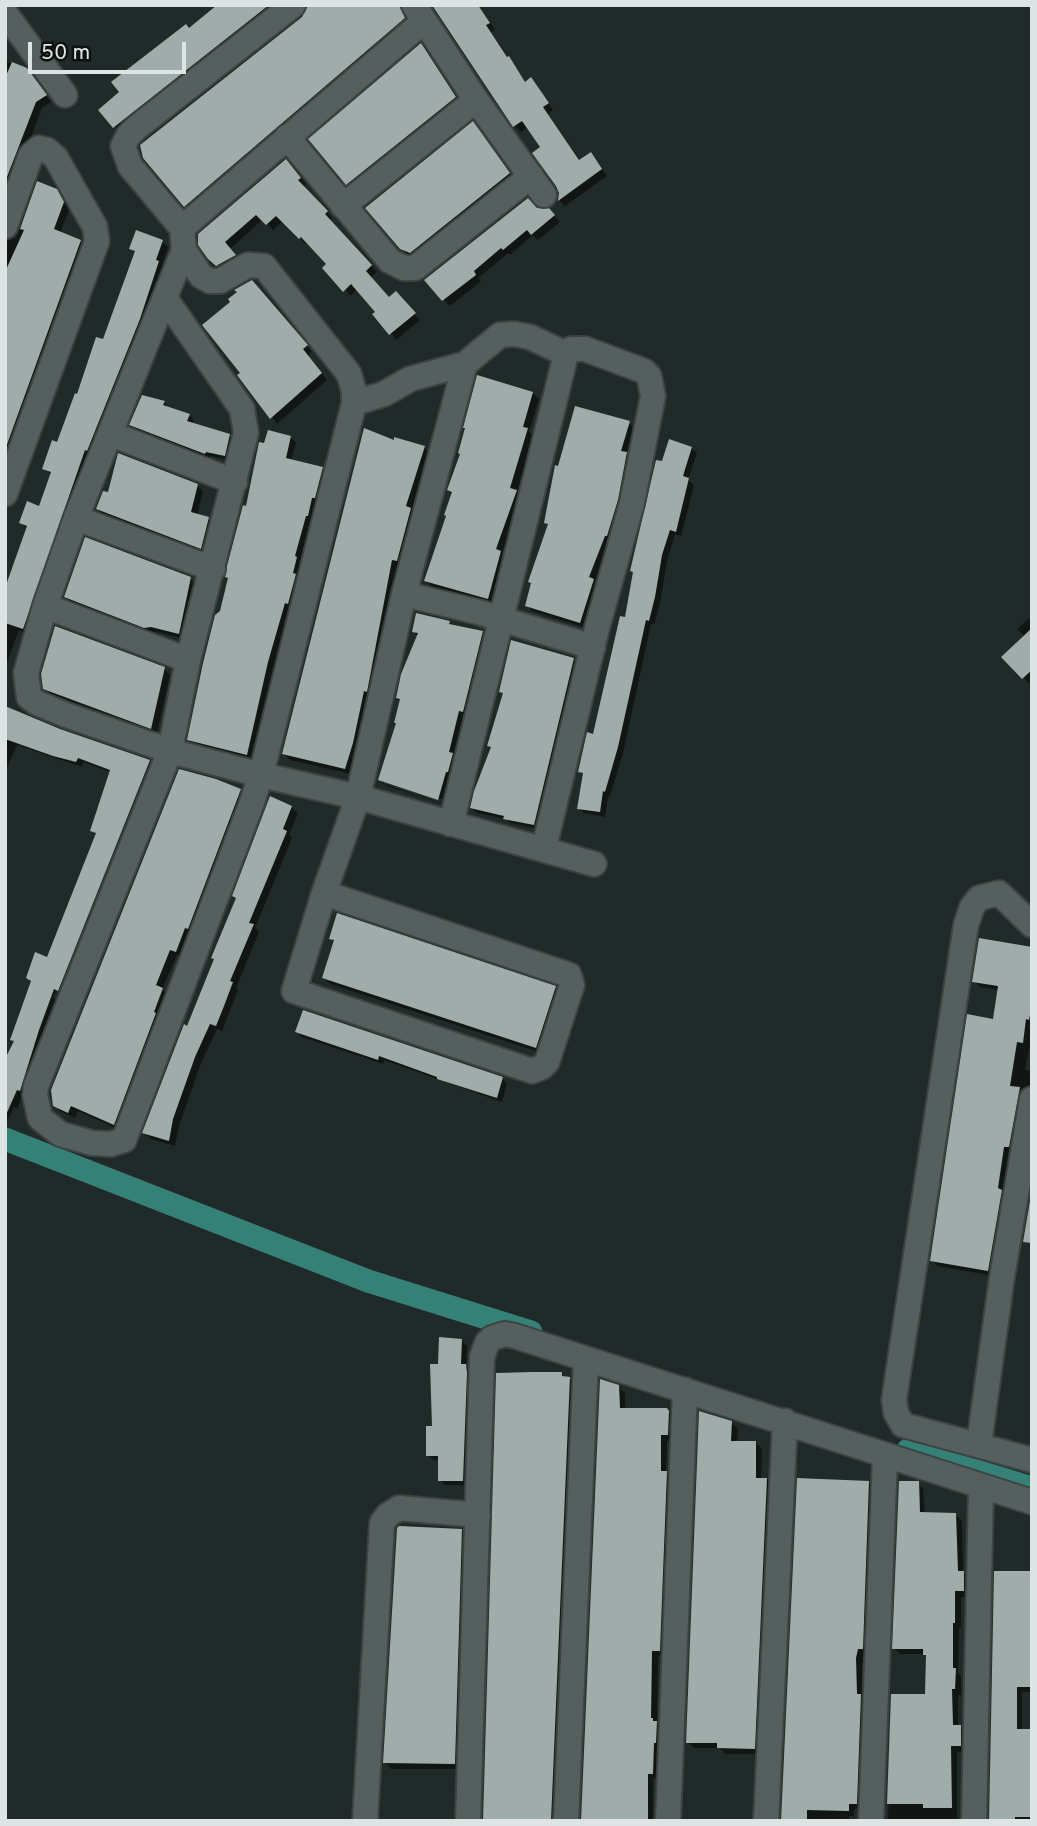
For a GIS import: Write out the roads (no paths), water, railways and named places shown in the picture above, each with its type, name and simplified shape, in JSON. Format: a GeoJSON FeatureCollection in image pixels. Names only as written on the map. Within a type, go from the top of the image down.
{"type":"FeatureCollection","features":[{"type":"Feature","properties":{"kind":"street"},"geometry":{"type":"LineString","coordinates":[[164,298],[242,409],[246,433],[188,660],[170,751],[34,1095],[40,1118],[50,1128],[60,1134],[92,1143],[111,1144],[124,1140],[261,775],[354,403],[353,384],[349,373],[264,266],[248,265],[220,281],[210,281],[201,276],[183,239],[130,166],[123,146],[136,128],[293,5]]}},
{"type":"Feature","properties":{"kind":"street"},"geometry":{"type":"LineString","coordinates":[[5,13],[65,95]]}},
{"type":"Feature","properties":{"kind":"street"},"geometry":{"type":"LineString","coordinates":[[287,137],[396,266],[415,268],[537,185],[476,100],[419,13],[287,137],[183,239],[164,298],[76,518],[45,606],[26,673],[29,697],[66,715],[170,751],[358,797],[594,864]]}},
{"type":"Feature","properties":{"kind":"street"},"geometry":{"type":"LineString","coordinates":[[343,206],[476,100]]}},
{"type":"Feature","properties":{"kind":"street"},"geometry":{"type":"LineString","coordinates":[[5,226],[31,155],[39,148],[47,150],[57,158],[95,227],[97,241],[5,494]]}},
{"type":"Feature","properties":{"kind":"street"},"geometry":{"type":"LineString","coordinates":[[354,403],[384,394],[410,379],[465,364],[500,335],[530,337],[566,354]]}},
{"type":"Feature","properties":{"kind":"street"},"geometry":{"type":"LineString","coordinates":[[451,824],[566,354],[571,349],[585,349],[644,371],[649,376],[653,396],[632,503],[593,647],[544,848]]}},
{"type":"Feature","properties":{"kind":"street"},"geometry":{"type":"LineString","coordinates":[[324,893],[569,975],[572,985],[547,1062],[532,1071],[294,991],[324,893],[358,797],[404,594],[465,364]]}},
{"type":"Feature","properties":{"kind":"street"},"geometry":{"type":"LineString","coordinates":[[111,434],[235,482]]}},
{"type":"Feature","properties":{"kind":"street"},"geometry":{"type":"LineString","coordinates":[[76,518],[213,569]]}},
{"type":"Feature","properties":{"kind":"street"},"geometry":{"type":"LineString","coordinates":[[404,594],[502,619],[593,647]]}},
{"type":"Feature","properties":{"kind":"street"},"geometry":{"type":"LineString","coordinates":[[45,606],[188,660]]}},
{"type":"Feature","properties":{"kind":"street"},"geometry":{"type":"LineString","coordinates":[[1032,925],[999,893],[979,898],[972,907],[966,925],[895,1384],[896,1413],[903,1425],[1032,1460]]}},
{"type":"Feature","properties":{"kind":"street"},"geometry":{"type":"LineString","coordinates":[[979,1444],[1002,1277],[1032,1099]]}},
{"type":"Feature","properties":{"kind":"street"},"geometry":{"type":"LineString","coordinates":[[468,1821],[482,1357],[486,1343],[498,1335],[505,1334],[785,1421],[981,1488],[1032,1502]]}},
{"type":"Feature","properties":{"kind":"street"},"geometry":{"type":"LineString","coordinates":[[566,1821],[586,1359]]}},
{"type":"Feature","properties":{"kind":"street"},"geometry":{"type":"LineString","coordinates":[[668,1821],[685,1390]]}},
{"type":"Feature","properties":{"kind":"street"},"geometry":{"type":"LineString","coordinates":[[766,1821],[785,1421]]}},
{"type":"Feature","properties":{"kind":"street"},"geometry":{"type":"LineString","coordinates":[[871,1821],[885,1456]]}},
{"type":"Feature","properties":{"kind":"street"},"geometry":{"type":"LineString","coordinates":[[974,1821],[981,1488]]}},
{"type":"Feature","properties":{"kind":"street"},"geometry":{"type":"LineString","coordinates":[[365,1821],[382,1523],[399,1508],[478,1514]]}},
{"type":"Feature","properties":{"kind":"waterway"},"geometry":{"type":"LineString","coordinates":[[5,1139],[368,1281],[531,1332]]}},
{"type":"Feature","properties":{"kind":"waterway"},"geometry":{"type":"LineString","coordinates":[[908,1450],[1032,1488]]}}]}
